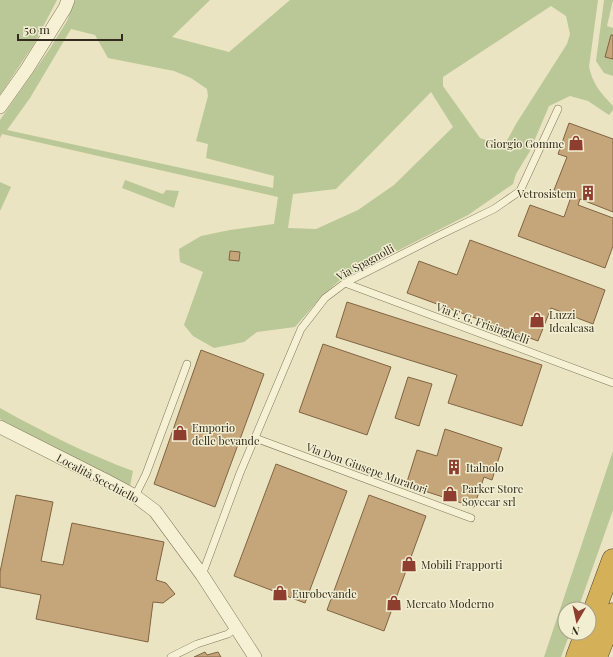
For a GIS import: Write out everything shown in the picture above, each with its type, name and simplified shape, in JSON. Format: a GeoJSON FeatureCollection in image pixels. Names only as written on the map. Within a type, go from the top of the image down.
{"type":"FeatureCollection","features":[{"type":"Feature","properties":{"kind":"highway"},"geometry":{"type":"LineString","coordinates":[[597,603],[613,560]]}},
{"type":"Feature","properties":{"kind":"highway"},"geometry":{"type":"LineString","coordinates":[[596,657],[613,614]]}},
{"type":"Feature","properties":{"kind":"highway"},"geometry":{"type":"LineString","coordinates":[[577,657],[583,641]]}},
{"type":"Feature","properties":{"kind":"street"},"geometry":{"type":"LineString","coordinates":[[0,108],[31,62],[65,8],[68,0]]}},
{"type":"Feature","properties":{"kind":"street","name":"Località Secchiello"},"geometry":{"type":"LineString","coordinates":[[0,427],[135,496],[155,511],[202,575],[255,657]]}},
{"type":"Feature","properties":{"kind":"lane","name":"Via Spagnolli"},"geometry":{"type":"LineString","coordinates":[[202,575],[240,473],[301,329],[325,298],[345,284],[494,209],[520,191],[558,109]]}},
{"type":"Feature","properties":{"kind":"lane","name":"Via F. G. Frisinghelli"},"geometry":{"type":"LineString","coordinates":[[345,284],[613,383]]}},
{"type":"Feature","properties":{"kind":"lane"},"geometry":{"type":"LineString","coordinates":[[135,496],[146,474],[188,364]]}},
{"type":"Feature","properties":{"kind":"lane","name":"Via Don Giusepe Muratori"},"geometry":{"type":"LineString","coordinates":[[255,438],[471,518]]}},
{"type":"Feature","properties":{"kind":"lane"},"geometry":{"type":"LineString","coordinates":[[171,657],[197,644],[228,634],[236,627]]}},
{"type":"Feature","properties":{"kind":"green space"},"geometry":{"type":"Polygon","coordinates":[[[0,0],[57,0],[34,44],[0,95],[0,0]]]}},
{"type":"Feature","properties":{"kind":"green space"},"geometry":{"type":"Polygon","coordinates":[[[75,0],[210,0],[172,37],[229,52],[290,0],[598,0],[589,67],[595,84],[613,106],[613,110],[609,115],[588,101],[570,96],[549,106],[530,151],[516,174],[513,184],[468,215],[340,280],[322,296],[295,327],[257,332],[244,342],[214,348],[193,336],[184,325],[203,272],[180,262],[179,249],[201,236],[230,230],[274,224],[278,197],[2,134],[0,138],[0,120],[49,50],[67,21],[75,0]],[[551,6],[443,77],[443,86],[480,138],[504,146],[516,124],[567,44],[570,34],[566,16],[551,6]],[[71,29],[30,98],[7,130],[273,188],[274,176],[206,158],[208,144],[196,141],[208,96],[207,89],[191,78],[174,71],[108,58],[95,35],[71,29]],[[431,92],[336,189],[293,194],[288,228],[316,229],[358,210],[394,185],[453,127],[431,92]]]}},
{"type":"Feature","properties":{"kind":"green space"},"geometry":{"type":"Polygon","coordinates":[[[604,0],[613,0],[607,26],[613,28],[613,76],[604,73],[596,61],[604,0]]]}},
{"type":"Feature","properties":{"kind":"green space"},"geometry":{"type":"Polygon","coordinates":[[[125,180],[163,194],[166,190],[179,191],[174,208],[122,188],[125,180]]]}},
{"type":"Feature","properties":{"kind":"green space"},"geometry":{"type":"Polygon","coordinates":[[[0,182],[11,187],[0,211],[0,182]]]}},
{"type":"Feature","properties":{"kind":"green space"},"geometry":{"type":"Polygon","coordinates":[[[0,408],[65,442],[133,471],[130,486],[0,419],[0,408]]]}},
{"type":"Feature","properties":{"kind":"green space"},"geometry":{"type":"Polygon","coordinates":[[[613,451],[613,510],[581,601],[563,601],[613,451]]]}},
{"type":"Feature","properties":{"kind":"green space"},"geometry":{"type":"Polygon","coordinates":[[[557,618],[557,641],[567,641],[561,657],[544,657],[557,618]]]}},
{"type":"Feature","properties":{"kind":"building"},"geometry":{"type":"Polygon","coordinates":[[[611,35],[613,35],[613,59],[605,57],[611,35]]]}},
{"type":"Feature","properties":{"kind":"building","name":"Vetrosistem"},"geometry":{"type":"Polygon","coordinates":[[[569,123],[613,139],[613,212],[580,199],[578,205],[613,218],[613,246],[605,268],[518,236],[530,205],[564,217],[571,197],[554,190],[567,157],[558,154],[569,123]]]}},
{"type":"Feature","properties":{"kind":"building"},"geometry":{"type":"Polygon","coordinates":[[[470,240],[605,290],[593,324],[551,308],[538,341],[407,293],[419,261],[457,275],[470,240]]]}},
{"type":"Feature","properties":{"kind":"building"},"geometry":{"type":"Polygon","coordinates":[[[230,251],[240,252],[239,261],[229,260],[230,251]]]}},
{"type":"Feature","properties":{"kind":"building"},"geometry":{"type":"Polygon","coordinates":[[[347,302],[542,365],[522,426],[448,403],[457,375],[336,337],[347,302]]]}},
{"type":"Feature","properties":{"kind":"building"},"geometry":{"type":"Polygon","coordinates":[[[323,344],[391,367],[367,435],[299,412],[323,344]]]}},
{"type":"Feature","properties":{"kind":"building"},"geometry":{"type":"Polygon","coordinates":[[[201,350],[264,374],[215,507],[154,484],[201,350]]]}},
{"type":"Feature","properties":{"kind":"building"},"geometry":{"type":"Polygon","coordinates":[[[408,377],[432,384],[419,426],[395,418],[408,377]]]}},
{"type":"Feature","properties":{"kind":"building","name":"Italnolo"},"geometry":{"type":"Polygon","coordinates":[[[445,429],[502,448],[492,480],[484,477],[474,507],[406,485],[417,450],[437,456],[445,429]]]}},
{"type":"Feature","properties":{"kind":"building"},"geometry":{"type":"Polygon","coordinates":[[[276,464],[347,491],[305,603],[234,576],[276,464]]]}},
{"type":"Feature","properties":{"kind":"building"},"geometry":{"type":"Polygon","coordinates":[[[16,495],[53,502],[41,561],[63,565],[72,523],[164,542],[156,580],[166,583],[175,594],[163,603],[153,602],[148,642],[36,619],[41,595],[0,587],[0,572],[16,495]]]}},
{"type":"Feature","properties":{"kind":"building"},"geometry":{"type":"Polygon","coordinates":[[[369,495],[426,516],[384,631],[327,610],[369,495]]]}},
{"type":"Feature","properties":{"kind":"building"},"geometry":{"type":"Polygon","coordinates":[[[205,652],[207,655],[218,652],[221,657],[194,657],[205,652]]]}},
{"type":"Feature","properties":{"kind":"place","name":"Giorgio Gomme"},"geometry":{"type":"Point","coordinates":[576,143]}},
{"type":"Feature","properties":{"kind":"place","name":"Vetrosistem"},"geometry":{"type":"Point","coordinates":[588,193]}},
{"type":"Feature","properties":{"kind":"place","name":"Luzzi Idealcasa"},"geometry":{"type":"Point","coordinates":[537,320]}},
{"type":"Feature","properties":{"kind":"place","name":"Emporio delle bevande"},"geometry":{"type":"Point","coordinates":[180,433]}},
{"type":"Feature","properties":{"kind":"place","name":"Italnolo"},"geometry":{"type":"Point","coordinates":[454,467]}},
{"type":"Feature","properties":{"kind":"place","name":"Parker Store Sovecar srl"},"geometry":{"type":"Point","coordinates":[450,494]}},
{"type":"Feature","properties":{"kind":"place","name":"Mobili Frapporti"},"geometry":{"type":"Point","coordinates":[409,564]}},
{"type":"Feature","properties":{"kind":"place","name":"Eurobevande"},"geometry":{"type":"Point","coordinates":[280,593]}},
{"type":"Feature","properties":{"kind":"place","name":"Mercato Moderno"},"geometry":{"type":"Point","coordinates":[394,603]}}]}
